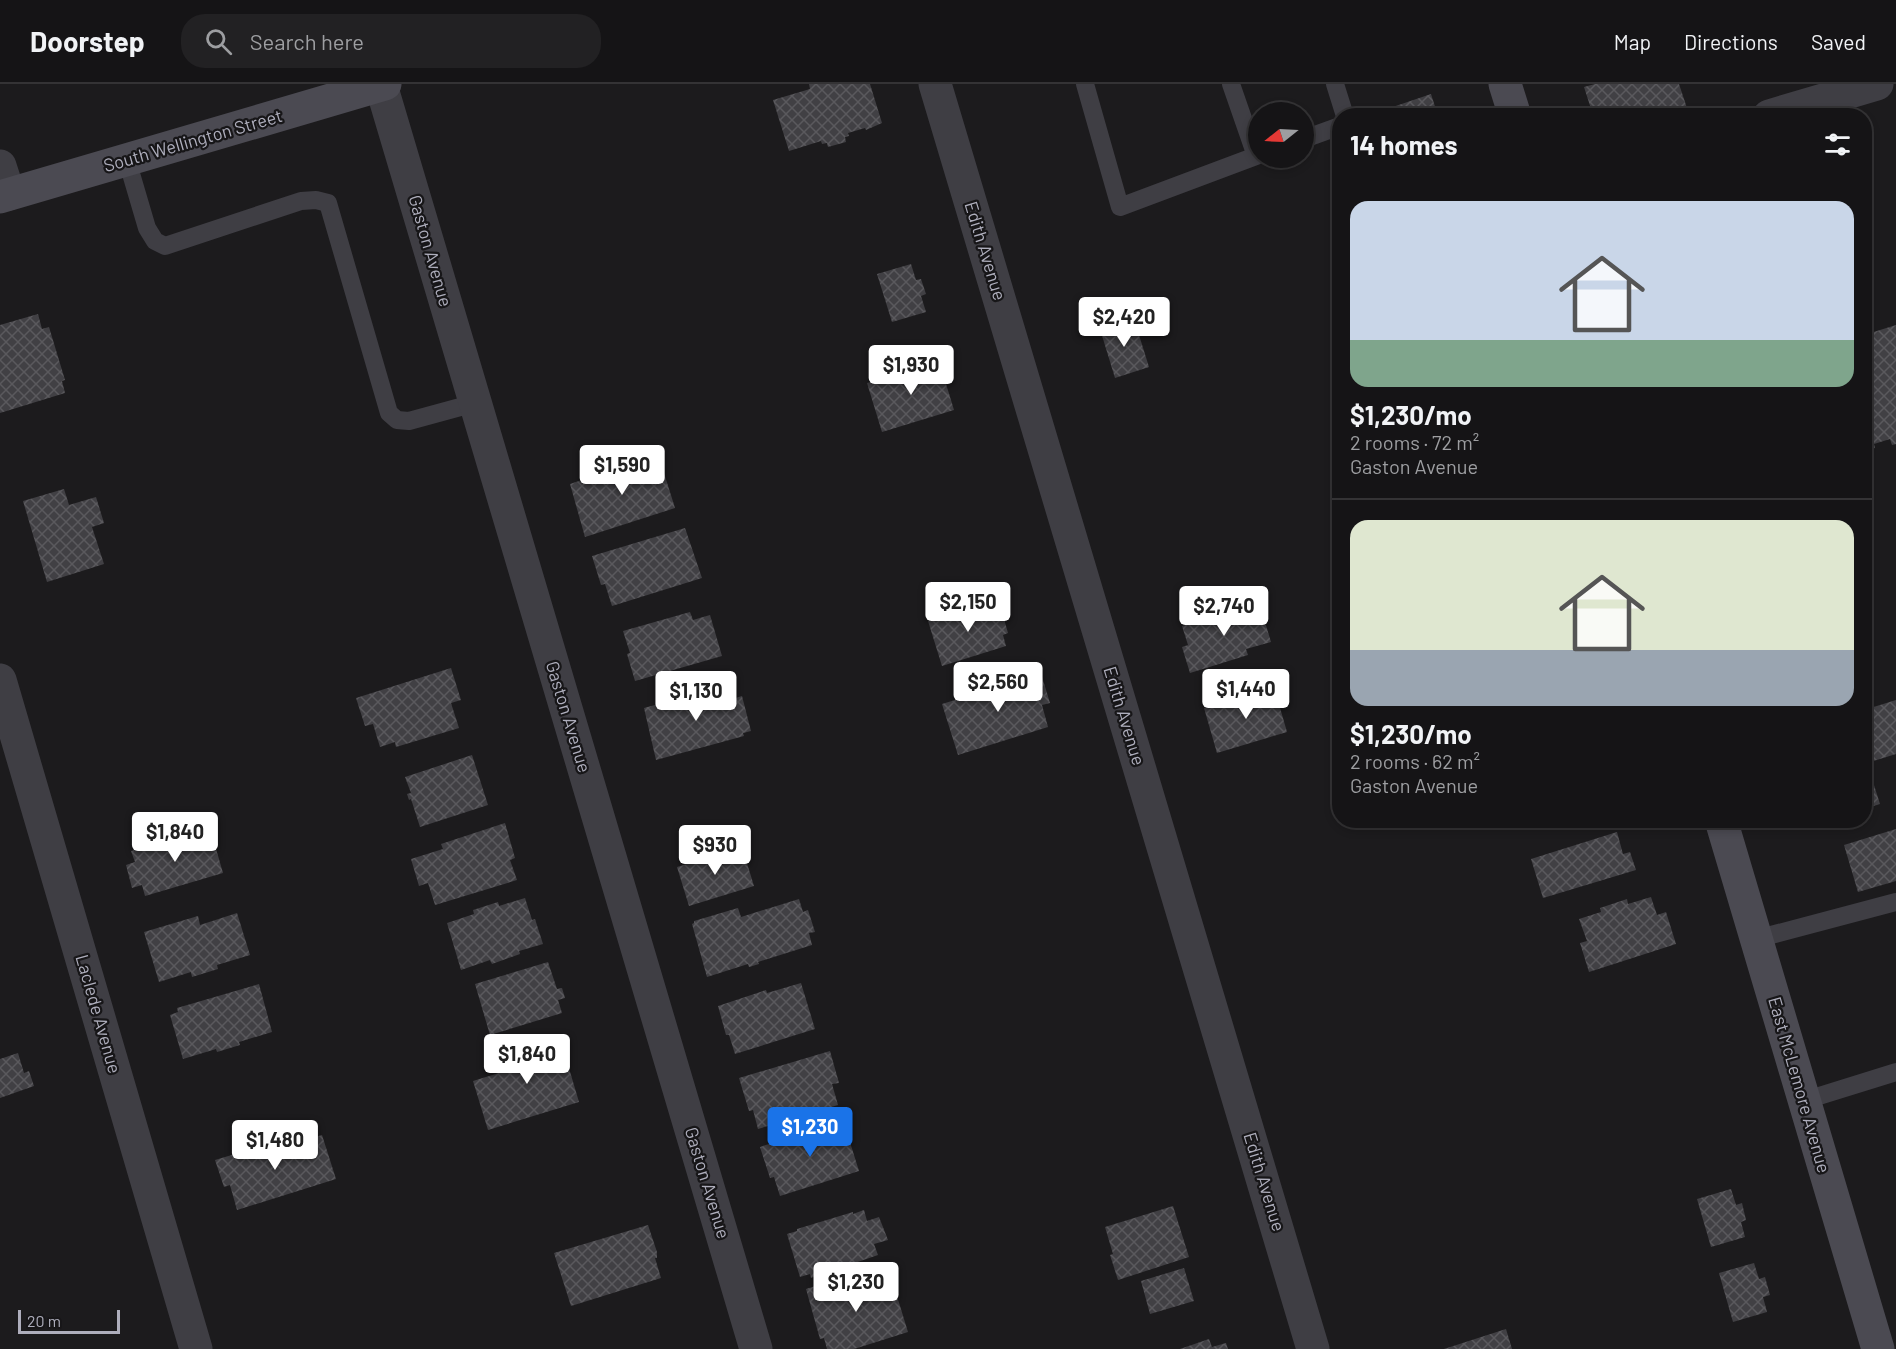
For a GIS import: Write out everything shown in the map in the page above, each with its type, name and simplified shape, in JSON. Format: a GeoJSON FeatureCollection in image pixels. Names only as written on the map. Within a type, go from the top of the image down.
{"type":"FeatureCollection","features":[{"type":"Feature","properties":{"kind":"main road","name":"South Wellington Street"},"geometry":{"type":"LineString","coordinates":[[3,186],[127,160],[383,84]]}},
{"type":"Feature","properties":{"kind":"main road"},"geometry":{"type":"LineString","coordinates":[[1505,84],[1512,108]]}},
{"type":"Feature","properties":{"kind":"main road","name":"East McLemore Avenue"},"geometry":{"type":"LineString","coordinates":[[1723,828],[1878,1349]]}},
{"type":"Feature","properties":{"kind":"street","name":"Gaston Avenue"},"geometry":{"type":"LineString","coordinates":[[383,84],[475,403],[756,1349]]}},
{"type":"Feature","properties":{"kind":"street","name":"Edith Avenue"},"geometry":{"type":"LineString","coordinates":[[935,84],[1313,1349]]}},
{"type":"Feature","properties":{"kind":"street"},"geometry":{"type":"LineString","coordinates":[[1796,108],[1877,84]]}},
{"type":"Feature","properties":{"kind":"street","name":"Laclede Avenue"},"geometry":{"type":"LineString","coordinates":[[0,680],[196,1349]]}},
{"type":"Feature","properties":{"kind":"lane"},"geometry":{"type":"LineString","coordinates":[[1085,84],[1120,207],[1248,159]]}},
{"type":"Feature","properties":{"kind":"lane"},"geometry":{"type":"LineString","coordinates":[[1231,84],[1248,131]]}},
{"type":"Feature","properties":{"kind":"lane"},"geometry":{"type":"LineString","coordinates":[[1335,84],[1342,108]]}},
{"type":"Feature","properties":{"kind":"lane"},"geometry":{"type":"LineString","coordinates":[[1314,135],[1332,129]]}},
{"type":"Feature","properties":{"kind":"lane"},"geometry":{"type":"LineString","coordinates":[[127,160],[147,228],[155,241],[165,246],[301,201],[316,200],[328,203],[388,413],[397,420],[409,421],[475,403]]}},
{"type":"Feature","properties":{"kind":"lane"},"geometry":{"type":"LineString","coordinates":[[1756,939],[1896,902]]}},
{"type":"Feature","properties":{"kind":"lane"},"geometry":{"type":"LineString","coordinates":[[1803,1101],[1896,1072]]}},
{"type":"Feature","properties":{"kind":"building"},"geometry":{"type":"Polygon","coordinates":[[[809,84],[870,84],[882,123],[866,130],[865,128],[848,133],[849,136],[845,137],[846,142],[828,147],[827,143],[822,144],[821,141],[789,151],[773,100],[810,89],[809,84]]]}},
{"type":"Feature","properties":{"kind":"building"},"geometry":{"type":"Polygon","coordinates":[[[1595,84],[1679,84],[1687,108],[1591,108],[1584,87],[1595,84]]]}},
{"type":"Feature","properties":{"kind":"building"},"geometry":{"type":"Polygon","coordinates":[[[1431,94],[1435,108],[1390,108],[1431,94]]]}},
{"type":"Feature","properties":{"kind":"building"},"geometry":{"type":"Polygon","coordinates":[[[911,264],[916,280],[921,279],[926,294],[921,296],[926,312],[892,322],[877,274],[911,264]]]}},
{"type":"Feature","properties":{"kind":"building"},"geometry":{"type":"Polygon","coordinates":[[[38,314],[42,329],[49,327],[65,380],[62,381],[65,393],[0,413],[0,325],[38,314]]]}},
{"type":"Feature","properties":{"kind":"building"},"geometry":{"type":"Polygon","coordinates":[[[1134,319],[1149,367],[1115,378],[1100,329],[1134,319]]]}},
{"type":"Feature","properties":{"kind":"building"},"geometry":{"type":"Polygon","coordinates":[[[1896,325],[1896,444],[1892,445],[1890,439],[1874,444],[1875,448],[1872,449],[1872,332],[1896,325]]]}},
{"type":"Feature","properties":{"kind":"building"},"geometry":{"type":"Polygon","coordinates":[[[939,361],[954,410],[882,432],[867,383],[939,361]]]}},
{"type":"Feature","properties":{"kind":"building"},"geometry":{"type":"Polygon","coordinates":[[[658,454],[675,508],[585,537],[570,484],[658,454]]]}},
{"type":"Feature","properties":{"kind":"building"},"geometry":{"type":"Polygon","coordinates":[[[64,489],[69,505],[96,497],[104,523],[92,527],[104,564],[47,582],[23,501],[64,489]]]}},
{"type":"Feature","properties":{"kind":"building"},"geometry":{"type":"Polygon","coordinates":[[[685,528],[702,578],[612,606],[605,584],[601,585],[592,556],[685,528]]]}},
{"type":"Feature","properties":{"kind":"building"},"geometry":{"type":"Polygon","coordinates":[[[993,602],[997,614],[1002,612],[1008,633],[1003,635],[1006,646],[942,666],[928,621],[993,602]]]}},
{"type":"Feature","properties":{"kind":"building"},"geometry":{"type":"Polygon","coordinates":[[[1259,602],[1271,642],[1246,649],[1248,655],[1190,673],[1182,647],[1188,645],[1182,626],[1259,602]]]}},
{"type":"Feature","properties":{"kind":"building"},"geometry":{"type":"Polygon","coordinates":[[[690,612],[693,620],[710,615],[722,656],[635,681],[623,631],[690,612]]]}},
{"type":"Feature","properties":{"kind":"building"},"geometry":{"type":"Polygon","coordinates":[[[451,668],[461,700],[451,703],[459,728],[396,747],[395,742],[380,747],[373,724],[365,726],[356,698],[451,668]]]}},
{"type":"Feature","properties":{"kind":"building"},"geometry":{"type":"Polygon","coordinates":[[[1040,670],[1050,703],[1042,705],[1048,727],[958,755],[942,704],[981,692],[980,690],[994,684],[1040,670]]]}},
{"type":"Feature","properties":{"kind":"building"},"geometry":{"type":"Polygon","coordinates":[[[728,685],[732,699],[742,696],[751,731],[743,733],[744,736],[656,760],[644,708],[728,685]]]}},
{"type":"Feature","properties":{"kind":"building"},"geometry":{"type":"Polygon","coordinates":[[[1274,687],[1287,732],[1217,753],[1204,708],[1274,687]]]}},
{"type":"Feature","properties":{"kind":"building"},"geometry":{"type":"Polygon","coordinates":[[[1896,700],[1896,754],[1872,761],[1872,708],[1896,700]]]}},
{"type":"Feature","properties":{"kind":"building"},"geometry":{"type":"Polygon","coordinates":[[[472,755],[488,805],[420,827],[411,799],[409,800],[407,794],[411,793],[405,777],[472,755]]]}},
{"type":"Feature","properties":{"kind":"building"},"geometry":{"type":"Polygon","coordinates":[[[1872,779],[1880,804],[1872,806],[1872,779]]]}},
{"type":"Feature","properties":{"kind":"building"},"geometry":{"type":"Polygon","coordinates":[[[505,823],[515,858],[510,860],[517,880],[435,905],[428,883],[419,886],[411,859],[443,849],[441,844],[505,823]]]}},
{"type":"Feature","properties":{"kind":"building"},"geometry":{"type":"Polygon","coordinates":[[[210,828],[223,873],[145,896],[142,885],[132,888],[126,865],[135,862],[131,851],[210,828]]]}},
{"type":"Feature","properties":{"kind":"building"},"geometry":{"type":"Polygon","coordinates":[[[1896,829],[1896,881],[1858,892],[1844,845],[1896,829]]]}},
{"type":"Feature","properties":{"kind":"building"},"geometry":{"type":"Polygon","coordinates":[[[1617,832],[1623,854],[1630,852],[1636,870],[1543,898],[1531,859],[1617,832]]]}},
{"type":"Feature","properties":{"kind":"building"},"geometry":{"type":"Polygon","coordinates":[[[742,847],[754,886],[689,906],[677,867],[700,860],[699,858],[708,856],[708,858],[742,847]]]}},
{"type":"Feature","properties":{"kind":"building"},"geometry":{"type":"Polygon","coordinates":[[[1651,897],[1657,915],[1666,912],[1676,944],[1589,972],[1580,943],[1587,941],[1579,919],[1601,912],[1600,908],[1627,899],[1628,904],[1651,897]]]}},
{"type":"Feature","properties":{"kind":"building"},"geometry":{"type":"Polygon","coordinates":[[[525,898],[543,944],[519,951],[520,954],[492,964],[490,960],[461,970],[447,923],[474,914],[473,910],[498,902],[499,906],[525,898]]]}},
{"type":"Feature","properties":{"kind":"building"},"geometry":{"type":"Polygon","coordinates":[[[799,899],[803,912],[808,910],[815,932],[809,933],[812,945],[758,962],[759,964],[749,967],[748,964],[707,977],[692,924],[694,921],[738,908],[741,917],[799,899]]]}},
{"type":"Feature","properties":{"kind":"building"},"geometry":{"type":"Polygon","coordinates":[[[237,913],[250,955],[217,965],[218,969],[192,977],[191,972],[159,982],[144,932],[198,916],[200,925],[237,913]]]}},
{"type":"Feature","properties":{"kind":"building"},"geometry":{"type":"Polygon","coordinates":[[[548,962],[557,989],[562,988],[565,998],[558,1000],[562,1013],[490,1035],[475,984],[548,962]]]}},
{"type":"Feature","properties":{"kind":"building"},"geometry":{"type":"Polygon","coordinates":[[[801,983],[815,1029],[735,1054],[729,1035],[726,1035],[718,1006],[766,990],[767,993],[801,983]]]}},
{"type":"Feature","properties":{"kind":"building"},"geometry":{"type":"Polygon","coordinates":[[[259,984],[272,1032],[239,1042],[240,1045],[217,1052],[216,1049],[183,1059],[170,1015],[178,1012],[177,1008],[259,984]]]}},
{"type":"Feature","properties":{"kind":"building"},"geometry":{"type":"Polygon","coordinates":[[[560,1038],[579,1102],[488,1130],[473,1081],[502,1072],[498,1056],[560,1038]]]}},
{"type":"Feature","properties":{"kind":"building"},"geometry":{"type":"Polygon","coordinates":[[[830,1051],[839,1083],[832,1084],[838,1105],[758,1129],[753,1110],[749,1111],[739,1078],[830,1051]]]}},
{"type":"Feature","properties":{"kind":"building"},"geometry":{"type":"Polygon","coordinates":[[[18,1053],[24,1073],[29,1071],[34,1086],[0,1098],[0,1059],[18,1053]]]}},
{"type":"Feature","properties":{"kind":"building"},"geometry":{"type":"Polygon","coordinates":[[[843,1120],[859,1171],[780,1196],[774,1177],[770,1178],[760,1147],[843,1120]]]}},
{"type":"Feature","properties":{"kind":"building"},"geometry":{"type":"Polygon","coordinates":[[[322,1135],[336,1179],[237,1210],[230,1185],[224,1187],[215,1160],[278,1141],[280,1147],[322,1135]]]}},
{"type":"Feature","properties":{"kind":"building"},"geometry":{"type":"Polygon","coordinates":[[[1731,1189],[1736,1205],[1742,1203],[1746,1220],[1741,1222],[1745,1237],[1711,1247],[1697,1199],[1731,1189]]]}},
{"type":"Feature","properties":{"kind":"building"},"geometry":{"type":"Polygon","coordinates":[[[1173,1206],[1189,1257],[1118,1280],[1110,1255],[1113,1254],[1105,1227],[1173,1206]]]}},
{"type":"Feature","properties":{"kind":"building"},"geometry":{"type":"Polygon","coordinates":[[[864,1210],[867,1221],[879,1217],[888,1240],[874,1244],[878,1255],[811,1278],[810,1274],[800,1277],[787,1234],[864,1210]]]}},
{"type":"Feature","properties":{"kind":"building"},"geometry":{"type":"Polygon","coordinates":[[[648,1225],[657,1252],[657,1258],[655,1258],[661,1278],[571,1306],[554,1253],[648,1225]]]}},
{"type":"Feature","properties":{"kind":"building"},"geometry":{"type":"Polygon","coordinates":[[[1754,1263],[1759,1279],[1765,1277],[1770,1295],[1763,1297],[1767,1312],[1733,1322],[1719,1273],[1754,1263]]]}},
{"type":"Feature","properties":{"kind":"building"},"geometry":{"type":"Polygon","coordinates":[[[1184,1268],[1194,1301],[1150,1314],[1141,1281],[1184,1268]]]}},
{"type":"Feature","properties":{"kind":"building"},"geometry":{"type":"Polygon","coordinates":[[[860,1272],[866,1289],[892,1280],[908,1332],[854,1349],[827,1349],[824,1338],[820,1339],[806,1289],[860,1272]]]}},
{"type":"Feature","properties":{"kind":"building"},"geometry":{"type":"Polygon","coordinates":[[[1506,1329],[1512,1349],[1444,1349],[1506,1329]]]}},
{"type":"Feature","properties":{"kind":"building"},"geometry":{"type":"Polygon","coordinates":[[[1209,1339],[1212,1347],[1226,1343],[1228,1349],[1180,1349],[1209,1339]]]}}]}
